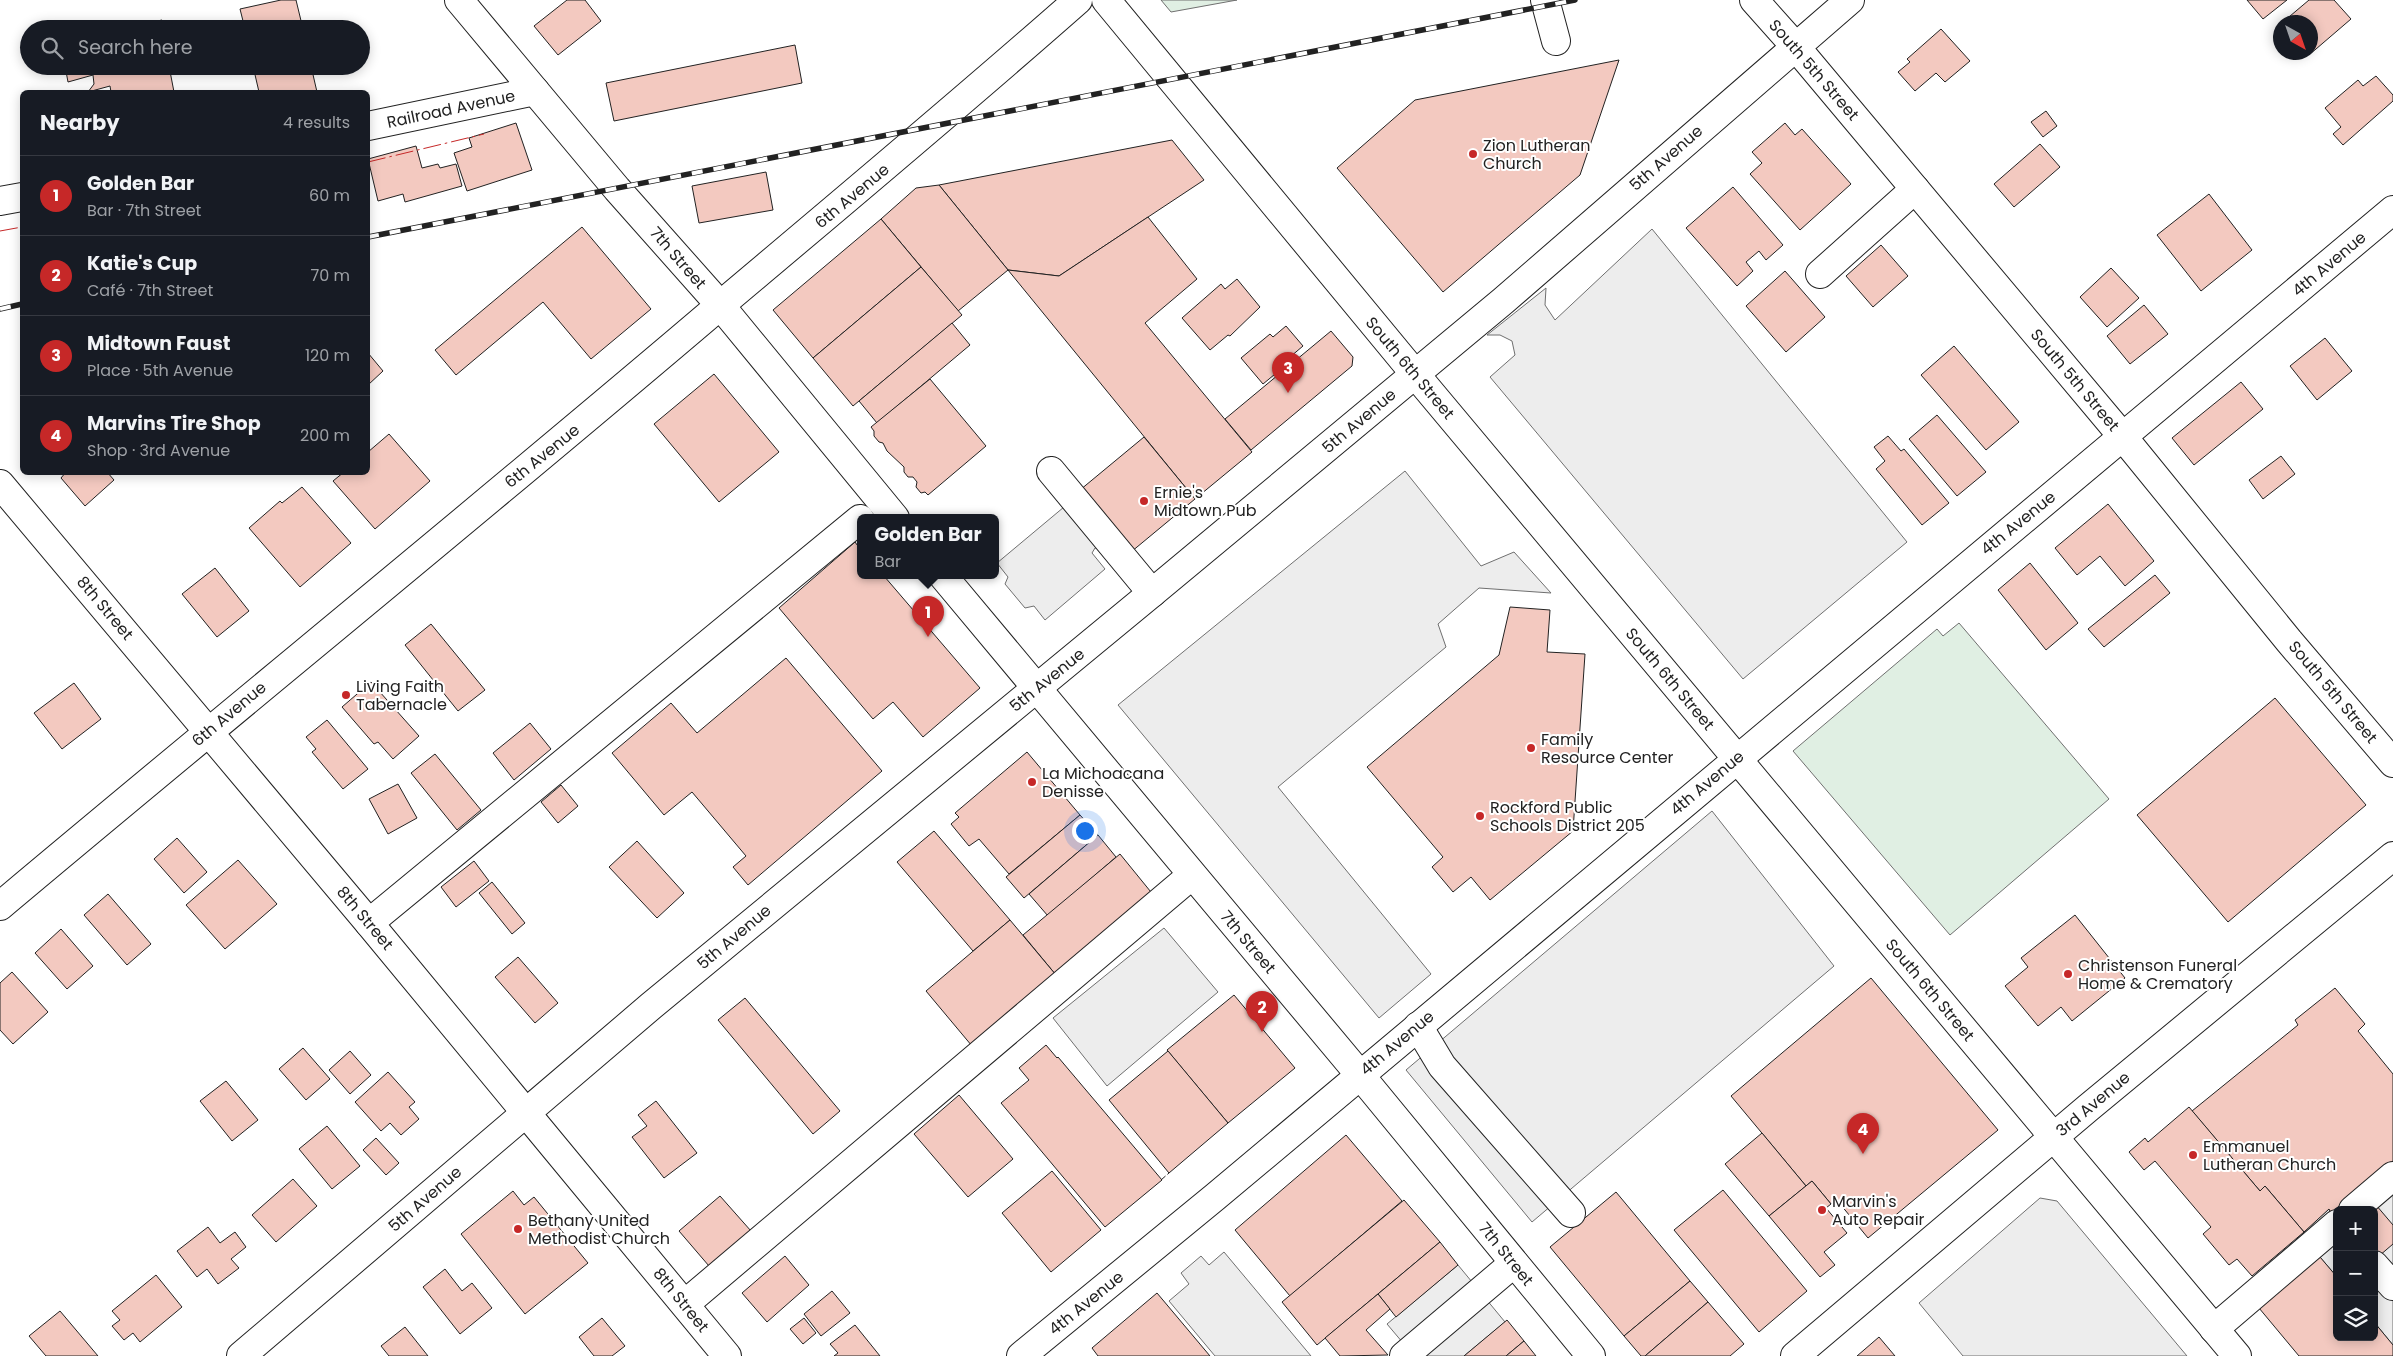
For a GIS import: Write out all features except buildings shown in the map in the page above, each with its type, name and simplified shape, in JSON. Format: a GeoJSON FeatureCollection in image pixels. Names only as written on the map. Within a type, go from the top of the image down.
{"type":"FeatureCollection","features":[{"type":"Feature","properties":{"kind":"street","name":"7th Street"},"geometry":{"type":"LineString","coordinates":[[459,0],[720,305],[874,514]]}},
{"type":"Feature","properties":{"kind":"street","name":"6th Avenue"},"geometry":{"type":"LineString","coordinates":[[0,906],[208,731],[582,423],[935,126],[1078,0]]}},
{"type":"Feature","properties":{"kind":"street","name":"South 6th Street"},"geometry":{"type":"LineString","coordinates":[[1106,0],[1415,374],[2237,1356]]}},
{"type":"Feature","properties":{"kind":"street"},"geometry":{"type":"LineString","coordinates":[[1545,0],[1556,41]]}},
{"type":"Feature","properties":{"kind":"street","name":"South 5th Street"},"geometry":{"type":"LineString","coordinates":[[1754,0],[1795,46],[2123,437],[2289,641],[2393,763]]}},
{"type":"Feature","properties":{"kind":"street","name":"5th Avenue"},"geometry":{"type":"LineString","coordinates":[[241,1356],[650,1006],[1152,593],[1503,300],[1850,0]]}},
{"type":"Feature","properties":{"kind":"street","name":"Railroad Avenue"},"geometry":{"type":"LineString","coordinates":[[370,126],[535,91]]}},
{"type":"Feature","properties":{"kind":"street"},"geometry":{"type":"LineString","coordinates":[[1820,274],[1915,189]]}},
{"type":"Feature","properties":{"kind":"street"},"geometry":{"type":"LineString","coordinates":[[0,201],[20,197]]}},
{"type":"Feature","properties":{"kind":"street","name":"4th Avenue"},"geometry":{"type":"LineString","coordinates":[[1036,1351],[1215,1197],[1736,758],[2393,210]]}},
{"type":"Feature","properties":{"kind":"street"},"geometry":{"type":"LineString","coordinates":[[1051,471],[1152,593]]}},
{"type":"Feature","properties":{"kind":"street","name":"8th Street"},"geometry":{"type":"LineString","coordinates":[[0,484],[369,923],[727,1356]]}},
{"type":"Feature","properties":{"kind":"street"},"geometry":{"type":"LineString","coordinates":[[369,923],[857,530]]}},
{"type":"Feature","properties":{"kind":"street","name":"7th Street"},"geometry":{"type":"LineString","coordinates":[[946,579],[1360,1075],[1591,1356]]}},
{"type":"Feature","properties":{"kind":"street","name":"3rd Avenue"},"geometry":{"type":"LineString","coordinates":[[1795,1356],[2054,1137],[2393,856]]}},
{"type":"Feature","properties":{"kind":"street"},"geometry":{"type":"LineString","coordinates":[[685,1304],[1192,876]]}},
{"type":"Feature","properties":{"kind":"street"},"geometry":{"type":"LineString","coordinates":[[1418,1026],[1442,1066],[1571,1213]]}},
{"type":"Feature","properties":{"kind":"street"},"geometry":{"type":"LineString","coordinates":[[2358,1206],[2393,1176]]}},
{"type":"Feature","properties":{"kind":"street"},"geometry":{"type":"LineString","coordinates":[[2214,1329],[2333,1227]]}},
{"type":"Feature","properties":{"kind":"street"},"geometry":{"type":"LineString","coordinates":[[1404,1356],[1514,1264]]}},
{"type":"Feature","properties":{"kind":"street"},"geometry":{"type":"LineString","coordinates":[[2378,1269],[2393,1286]]}},
{"type":"Feature","properties":{"kind":"green space"},"geometry":{"type":"Polygon","coordinates":[[[1161,0],[1237,0],[1171,12],[1161,0]]]}},
{"type":"Feature","properties":{"kind":"green space"},"geometry":{"type":"Polygon","coordinates":[[[1959,623],[2109,799],[1950,935],[1793,751],[1937,629],[1943,636],[1959,623]]]}},
{"type":"Feature","properties":{"kind":"shaded area"},"geometry":{"type":"Polygon","coordinates":[[[1652,229],[1907,542],[1743,679],[1490,377],[1515,355],[1512,341],[1500,335],[1487,335],[1546,288],[1545,305],[1555,320],[1652,229]]]}},
{"type":"Feature","properties":{"kind":"shaded area"},"geometry":{"type":"Polygon","coordinates":[[[1405,471],[1481,566],[1514,552],[1551,593],[1479,588],[1438,624],[1446,647],[1278,787],[1431,974],[1379,1018],[1118,705],[1405,471]]]}},
{"type":"Feature","properties":{"kind":"shaded area"},"geometry":{"type":"Polygon","coordinates":[[[1064,507],[1100,549],[1095,548],[1092,553],[1105,569],[1045,620],[1034,606],[1025,608],[1005,584],[1008,577],[999,566],[999,561],[1064,507]]]}},
{"type":"Feature","properties":{"kind":"shaded area"},"geometry":{"type":"Polygon","coordinates":[[[1712,811],[1834,966],[1532,1222],[1406,1070],[1712,811]]]}},
{"type":"Feature","properties":{"kind":"shaded area"},"geometry":{"type":"Polygon","coordinates":[[[1164,928],[1218,992],[1107,1086],[1053,1018],[1164,928]]]}},
{"type":"Feature","properties":{"kind":"shaded area"},"geometry":{"type":"Polygon","coordinates":[[[2393,1161],[2393,1345],[2378,1327],[2378,1206],[2338,1206],[2393,1161]]]}},
{"type":"Feature","properties":{"kind":"shaded area"},"geometry":{"type":"Polygon","coordinates":[[[2040,1198],[2057,1201],[2187,1356],[1963,1356],[1919,1303],[2040,1198]]]}},
{"type":"Feature","properties":{"kind":"shaded area"},"geometry":{"type":"Polygon","coordinates":[[[2329,1209],[2331,1212],[2333,1210],[2333,1272],[2320,1257],[2297,1238],[2329,1209]]]}},
{"type":"Feature","properties":{"kind":"shaded area"},"geometry":{"type":"Polygon","coordinates":[[[1224,1252],[1311,1356],[1215,1356],[1169,1301],[1189,1284],[1181,1273],[1201,1256],[1209,1265],[1224,1252]]]}},
{"type":"Feature","properties":{"kind":"shaded area"},"geometry":{"type":"Polygon","coordinates":[[[1458,1265],[1505,1322],[1464,1356],[1414,1356],[1387,1324],[1458,1265]]]}},
{"type":"Feature","properties":{"kind":"railway"},"geometry":{"type":"LineString","coordinates":[[370,237],[1575,0]]}},
{"type":"Feature","properties":{"kind":"railway"},"geometry":{"type":"LineString","coordinates":[[0,309],[20,304]]}},
{"type":"Feature","properties":{"kind":"fence"},"geometry":{"type":"LineString","coordinates":[[1161,1180],[1169,1173]]}},
{"type":"Feature","properties":{"kind":"power"},"geometry":{"type":"LineString","coordinates":[[370,162],[484,134]]}},
{"type":"Feature","properties":{"kind":"power"},"geometry":{"type":"LineString","coordinates":[[0,231],[20,227]]}},
{"type":"Feature","properties":{"kind":"place","name":"Zion Lutheran Church"},"geometry":{"type":"Point","coordinates":[1473,154]}},
{"type":"Feature","properties":{"kind":"place","name":"Midtown Faust"},"geometry":{"type":"Point","coordinates":[1288,393]}},
{"type":"Feature","properties":{"kind":"place","name":"Ernie's Midtown Pub"},"geometry":{"type":"Point","coordinates":[1144,501]}},
{"type":"Feature","properties":{"kind":"place","name":"Golden Bar"},"geometry":{"type":"Point","coordinates":[928,637]}},
{"type":"Feature","properties":{"kind":"place","name":"Living Faith Tabernacle"},"geometry":{"type":"Point","coordinates":[346,695]}},
{"type":"Feature","properties":{"kind":"place","name":"Family Resource Center"},"geometry":{"type":"Point","coordinates":[1531,748]}},
{"type":"Feature","properties":{"kind":"place","name":"La Michoacana Denisse"},"geometry":{"type":"Point","coordinates":[1032,782]}},
{"type":"Feature","properties":{"kind":"place","name":"Rockford Public Schools District 205"},"geometry":{"type":"Point","coordinates":[1480,816]}},
{"type":"Feature","properties":{"kind":"place","name":"Christenson Funeral Home & Crematory"},"geometry":{"type":"Point","coordinates":[2068,974]}},
{"type":"Feature","properties":{"kind":"place","name":"Katie's Cup"},"geometry":{"type":"Point","coordinates":[1262,1032]}},
{"type":"Feature","properties":{"kind":"place","name":"Marvins Tire Shop"},"geometry":{"type":"Point","coordinates":[1863,1154]}},
{"type":"Feature","properties":{"kind":"place","name":"Emmanuel Lutheran Church"},"geometry":{"type":"Point","coordinates":[2193,1155]}},
{"type":"Feature","properties":{"kind":"place","name":"Marvin's Auto Repair"},"geometry":{"type":"Point","coordinates":[1822,1210]}},
{"type":"Feature","properties":{"kind":"place","name":"Bethany United Methodist Church"},"geometry":{"type":"Point","coordinates":[518,1229]}}]}
